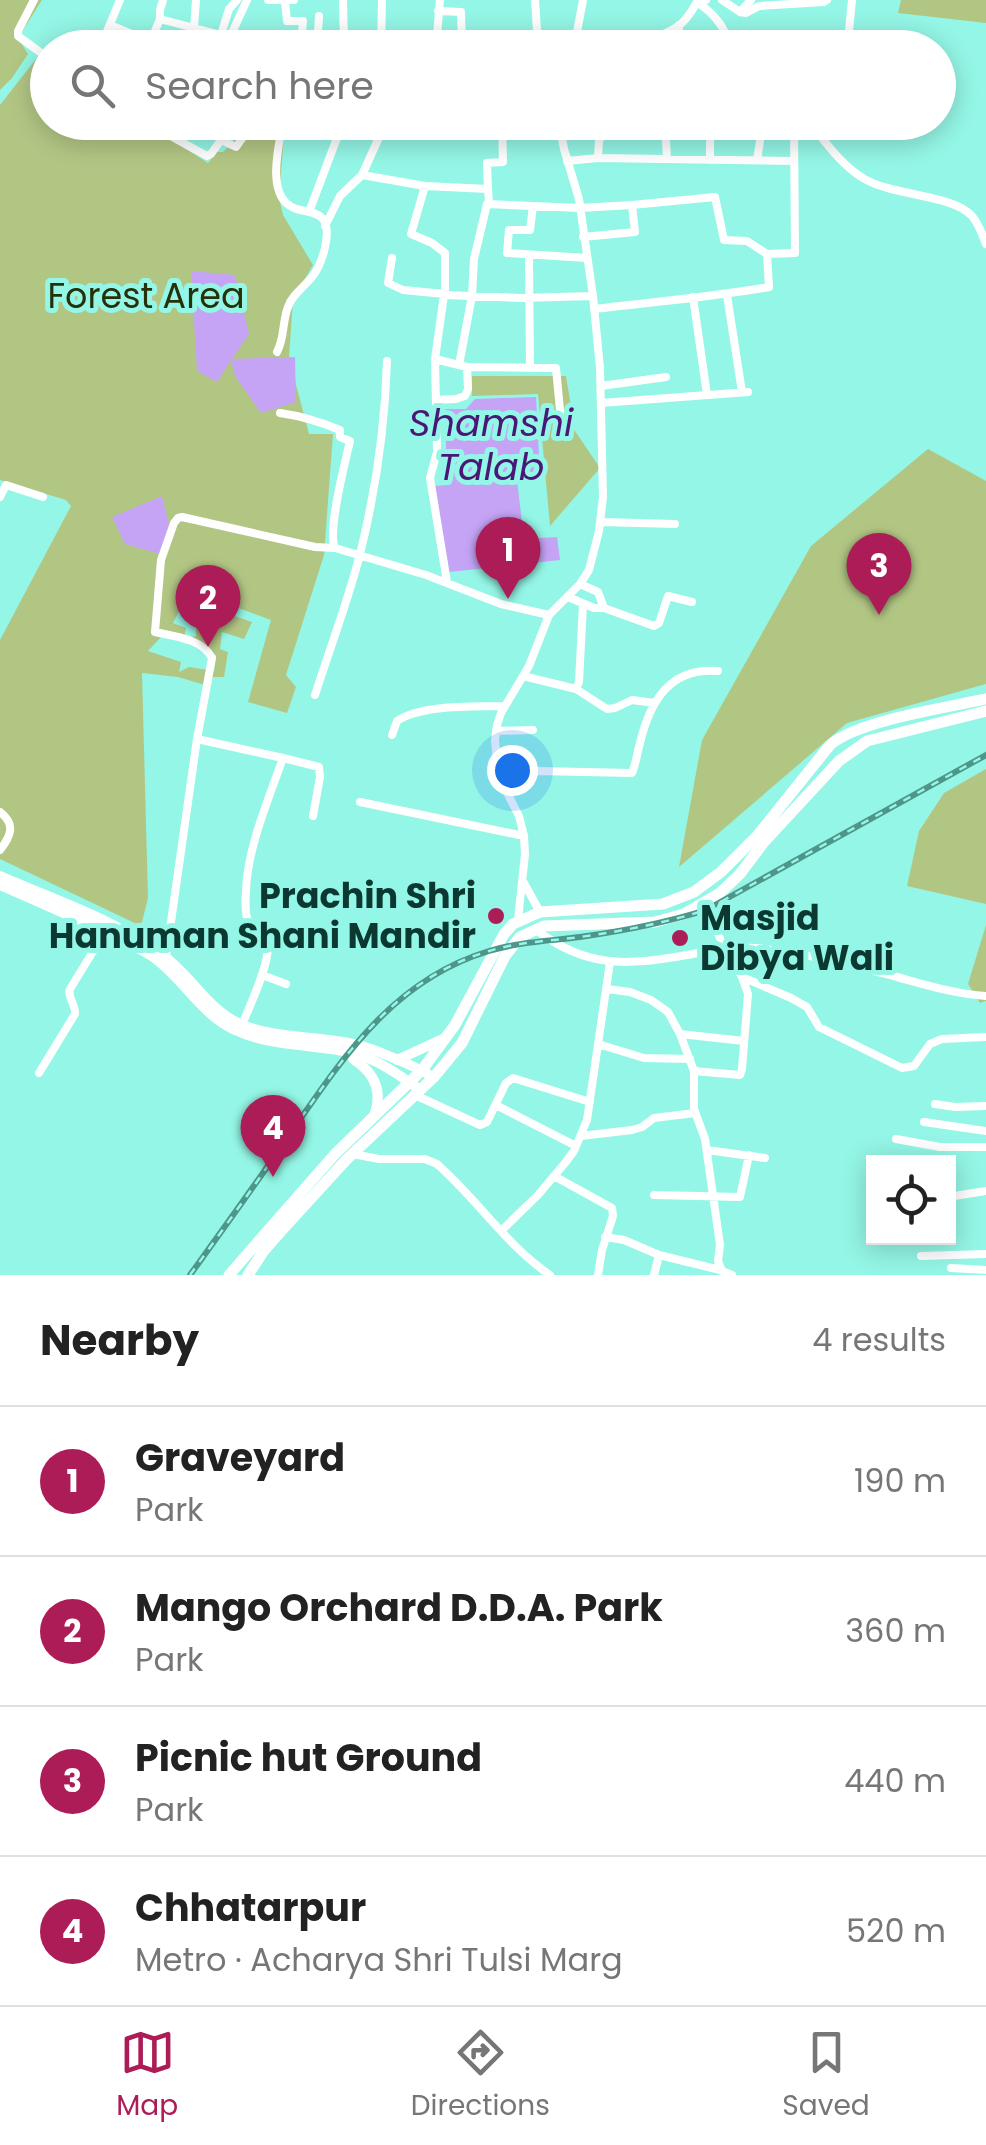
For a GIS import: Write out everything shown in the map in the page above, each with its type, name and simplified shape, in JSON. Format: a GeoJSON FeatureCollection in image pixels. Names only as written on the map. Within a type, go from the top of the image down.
{"type":"FeatureCollection","features":[{"type":"Feature","properties":{"kind":"highway"},"geometry":{"type":"LineString","coordinates":[[248,1275],[263,1252],[416,1090],[504,934],[518,920],[540,912],[640,907],[684,898],[713,880],[733,860],[830,745],[843,735],[986,699]]}},
{"type":"Feature","properties":{"kind":"highway"},"geometry":{"type":"LineString","coordinates":[[428,1074],[462,1043],[509,949],[520,937],[552,925],[655,922],[684,914],[720,893],[740,874],[764,842],[839,761],[868,742],[986,711]]}},
{"type":"Feature","properties":{"kind":"highway"},"geometry":{"type":"LineString","coordinates":[[962,716],[986,720]]}},
{"type":"Feature","properties":{"kind":"highway"},"geometry":{"type":"LineString","coordinates":[[234,1274],[336,1154],[373,1117],[416,1090]]}},
{"type":"Feature","properties":{"kind":"main road"},"geometry":{"type":"LineString","coordinates":[[0,876],[144,942],[166,958],[224,1015],[242,1025],[360,1045],[428,1074]]}},
{"type":"Feature","properties":{"kind":"main road"},"geometry":{"type":"LineString","coordinates":[[0,885],[152,956],[214,1018],[230,1028],[266,1039],[353,1053],[386,1068],[416,1090]]}},
{"type":"Feature","properties":{"kind":"main road"},"geometry":{"type":"LineString","coordinates":[[396,1060],[448,1037]]}},
{"type":"Feature","properties":{"kind":"main road"},"geometry":{"type":"LineString","coordinates":[[342,1052],[365,1068],[376,1082],[378,1100],[373,1117]]}},
{"type":"Feature","properties":{"kind":"street"},"geometry":{"type":"LineString","coordinates":[[30,45],[18,36],[18,31],[34,0]]}},
{"type":"Feature","properties":{"kind":"street"},"geometry":{"type":"LineString","coordinates":[[108,30],[120,0]]}},
{"type":"Feature","properties":{"kind":"street"},"geometry":{"type":"LineString","coordinates":[[156,30],[163,0]]}},
{"type":"Feature","properties":{"kind":"street"},"geometry":{"type":"LineString","coordinates":[[194,28],[196,0]]}},
{"type":"Feature","properties":{"kind":"street"},"geometry":{"type":"LineString","coordinates":[[223,30],[229,9],[237,0]]}},
{"type":"Feature","properties":{"kind":"street"},"geometry":{"type":"LineString","coordinates":[[233,30],[247,0]]}},
{"type":"Feature","properties":{"kind":"street"},"geometry":{"type":"LineString","coordinates":[[268,0],[294,0]]}},
{"type":"Feature","properties":{"kind":"street"},"geometry":{"type":"LineString","coordinates":[[285,0],[287,20],[303,22],[302,30]]}},
{"type":"Feature","properties":{"kind":"street"},"geometry":{"type":"LineString","coordinates":[[343,0],[344,30]]}},
{"type":"Feature","properties":{"kind":"street"},"geometry":{"type":"LineString","coordinates":[[381,30],[382,0]]}},
{"type":"Feature","properties":{"kind":"street"},"geometry":{"type":"LineString","coordinates":[[437,30],[440,0]]}},
{"type":"Feature","properties":{"kind":"street"},"geometry":{"type":"LineString","coordinates":[[535,0],[537,30]]}},
{"type":"Feature","properties":{"kind":"street"},"geometry":{"type":"LineString","coordinates":[[577,30],[584,0]]}},
{"type":"Feature","properties":{"kind":"street"},"geometry":{"type":"LineString","coordinates":[[722,0],[746,13],[760,6],[827,0]]}},
{"type":"Feature","properties":{"kind":"street"},"geometry":{"type":"LineString","coordinates":[[740,12],[751,0]]}},
{"type":"Feature","properties":{"kind":"street"},"geometry":{"type":"LineString","coordinates":[[849,30],[852,0]]}},
{"type":"Feature","properties":{"kind":"street"},"geometry":{"type":"LineString","coordinates":[[669,30],[678,26],[699,1],[724,30]]}},
{"type":"Feature","properties":{"kind":"street"},"geometry":{"type":"LineString","coordinates":[[438,11],[461,12],[462,30]]}},
{"type":"Feature","properties":{"kind":"street"},"geometry":{"type":"LineString","coordinates":[[318,30],[319,16]]}},
{"type":"Feature","properties":{"kind":"street"},"geometry":{"type":"LineString","coordinates":[[160,20],[202,30]]}},
{"type":"Feature","properties":{"kind":"street"},"geometry":{"type":"LineString","coordinates":[[110,25],[121,30]]}},
{"type":"Feature","properties":{"kind":"street"},"geometry":{"type":"LineString","coordinates":[[678,26],[678,30]]}},
{"type":"Feature","properties":{"kind":"street"},"geometry":{"type":"LineString","coordinates":[[182,140],[209,156],[221,140]]}},
{"type":"Feature","properties":{"kind":"street"},"geometry":{"type":"LineString","coordinates":[[277,352],[287,308],[317,270],[327,236],[320,216],[287,204],[275,164],[280,140]]}},
{"type":"Feature","properties":{"kind":"street"},"geometry":{"type":"LineString","coordinates":[[309,212],[336,140]]}},
{"type":"Feature","properties":{"kind":"street"},"geometry":{"type":"LineString","coordinates":[[325,226],[340,196],[362,175],[378,140]]}},
{"type":"Feature","properties":{"kind":"street"},"geometry":{"type":"LineString","coordinates":[[436,400],[456,400],[465,396],[468,388],[463,366],[476,248],[489,203],[487,163],[503,162],[502,140]]}},
{"type":"Feature","properties":{"kind":"street"},"geometry":{"type":"LineString","coordinates":[[518,920],[524,836],[519,816],[498,775],[496,731],[549,615],[580,584],[591,565],[600,522],[602,404],[593,296],[580,208],[563,140]]}},
{"type":"Feature","properties":{"kind":"street"},"geometry":{"type":"LineString","coordinates":[[598,158],[601,140]]}},
{"type":"Feature","properties":{"kind":"street"},"geometry":{"type":"LineString","coordinates":[[666,140],[667,159]]}},
{"type":"Feature","properties":{"kind":"street"},"geometry":{"type":"LineString","coordinates":[[710,140],[710,160]]}},
{"type":"Feature","properties":{"kind":"street"},"geometry":{"type":"LineString","coordinates":[[757,160],[760,140]]}},
{"type":"Feature","properties":{"kind":"street"},"geometry":{"type":"LineString","coordinates":[[489,203],[580,208],[714,198],[724,240],[747,242],[767,254],[796,253],[794,140]]}},
{"type":"Feature","properties":{"kind":"street"},"geometry":{"type":"LineString","coordinates":[[825,140],[862,178],[964,208],[978,224],[986,244]]}},
{"type":"Feature","properties":{"kind":"street"},"geometry":{"type":"LineString","coordinates":[[567,161],[793,160]]}},
{"type":"Feature","properties":{"kind":"street"},"geometry":{"type":"LineString","coordinates":[[362,175],[425,186],[488,189]]}},
{"type":"Feature","properties":{"kind":"street"},"geometry":{"type":"LineString","coordinates":[[425,186],[411,234],[444,253],[445,294],[436,359],[437,452],[430,485],[446,582]]}},
{"type":"Feature","properties":{"kind":"street"},"geometry":{"type":"LineString","coordinates":[[583,237],[634,232],[632,205]]}},
{"type":"Feature","properties":{"kind":"street"},"geometry":{"type":"LineString","coordinates":[[533,206],[531,229],[509,230],[508,254],[586,258]]}},
{"type":"Feature","properties":{"kind":"street"},"geometry":{"type":"LineString","coordinates":[[594,309],[769,288],[767,254]]}},
{"type":"Feature","properties":{"kind":"street"},"geometry":{"type":"LineString","coordinates":[[529,255],[530,368]]}},
{"type":"Feature","properties":{"kind":"street"},"geometry":{"type":"LineString","coordinates":[[392,258],[388,283],[403,290],[530,298],[593,296]]}},
{"type":"Feature","properties":{"kind":"street"},"geometry":{"type":"LineString","coordinates":[[602,404],[745,392],[727,294]]}},
{"type":"Feature","properties":{"kind":"street"},"geometry":{"type":"LineString","coordinates":[[693,296],[707,395]]}},
{"type":"Feature","properties":{"kind":"street"},"geometry":{"type":"LineString","coordinates":[[436,359],[463,366],[556,368],[561,421]]}},
{"type":"Feature","properties":{"kind":"street"},"geometry":{"type":"LineString","coordinates":[[314,695],[360,555],[382,447],[387,361]]}},
{"type":"Feature","properties":{"kind":"street"},"geometry":{"type":"LineString","coordinates":[[600,386],[666,378]]}},
{"type":"Feature","properties":{"kind":"street"},"geometry":{"type":"LineString","coordinates":[[280,412],[304,416],[340,430],[340,438],[350,441],[332,542],[335,548]]}},
{"type":"Feature","properties":{"kind":"street"},"geometry":{"type":"LineString","coordinates":[[0,498],[6,485],[43,497]]}},
{"type":"Feature","properties":{"kind":"street"},"geometry":{"type":"LineString","coordinates":[[166,958],[212,654],[200,644],[156,634],[162,560],[176,520],[186,518],[335,548],[446,582],[485,599],[549,615]]}},
{"type":"Feature","properties":{"kind":"street"},"geometry":{"type":"LineString","coordinates":[[600,522],[675,524]]}},
{"type":"Feature","properties":{"kind":"street"},"geometry":{"type":"LineString","coordinates":[[580,584],[598,592],[604,608]]}},
{"type":"Feature","properties":{"kind":"street"},"geometry":{"type":"LineString","coordinates":[[568,597],[654,626],[659,623],[668,596],[692,602]]}},
{"type":"Feature","properties":{"kind":"street"},"geometry":{"type":"LineString","coordinates":[[576,688],[583,604]]}},
{"type":"Feature","properties":{"kind":"street"},"geometry":{"type":"LineString","coordinates":[[498,775],[536,771],[632,773],[655,703],[672,681],[699,670],[718,670]]}},
{"type":"Feature","properties":{"kind":"street"},"geometry":{"type":"LineString","coordinates":[[523,676],[576,688],[607,708],[632,700],[655,703]]}},
{"type":"Feature","properties":{"kind":"street"},"geometry":{"type":"LineString","coordinates":[[392,735],[397,721],[410,714],[505,706]]}},
{"type":"Feature","properties":{"kind":"street"},"geometry":{"type":"LineString","coordinates":[[496,731],[533,730]]}},
{"type":"Feature","properties":{"kind":"street"},"geometry":{"type":"LineString","coordinates":[[198,739],[318,767],[320,777],[313,816]]}},
{"type":"Feature","properties":{"kind":"street"},"geometry":{"type":"LineString","coordinates":[[242,1025],[262,975],[267,943],[248,922],[246,885],[256,839],[283,758]]}},
{"type":"Feature","properties":{"kind":"street"},"geometry":{"type":"LineString","coordinates":[[360,802],[524,836]]}},
{"type":"Feature","properties":{"kind":"street"},"geometry":{"type":"LineString","coordinates":[[0,812],[11,827],[0,850]]}},
{"type":"Feature","properties":{"kind":"street"},"geometry":{"type":"LineString","coordinates":[[522,879],[540,912]]}},
{"type":"Feature","properties":{"kind":"street"},"geometry":{"type":"LineString","coordinates":[[694,1071],[740,1075],[748,994],[705,902]]}},
{"type":"Feature","properties":{"kind":"street"},"geometry":{"type":"LineString","coordinates":[[535,929],[572,952],[596,960],[671,958],[724,948],[752,948],[828,959],[961,994],[986,996]]}},
{"type":"Feature","properties":{"kind":"street"},"geometry":{"type":"LineString","coordinates":[[40,1074],[75,1014],[68,996],[70,989],[105,932]]}},
{"type":"Feature","properties":{"kind":"street"},"geometry":{"type":"LineString","coordinates":[[502,1230],[554,1176],[581,1136],[590,1102],[610,962]]}},
{"type":"Feature","properties":{"kind":"street"},"geometry":{"type":"LineString","coordinates":[[262,975],[286,984]]}},
{"type":"Feature","properties":{"kind":"street"},"geometry":{"type":"LineString","coordinates":[[742,977],[792,998],[807,1007],[819,1026],[902,1068],[914,1066],[930,1044],[942,1039],[986,1037]]}},
{"type":"Feature","properties":{"kind":"street"},"geometry":{"type":"LineString","coordinates":[[607,989],[640,994],[651,1000],[668,1012],[680,1034],[694,1071],[695,1113],[707,1150],[722,1271]]}},
{"type":"Feature","properties":{"kind":"street"},"geometry":{"type":"LineString","coordinates":[[680,1034],[744,1041]]}},
{"type":"Feature","properties":{"kind":"street"},"geometry":{"type":"LineString","coordinates":[[598,1044],[633,1056],[690,1059]]}},
{"type":"Feature","properties":{"kind":"street"},"geometry":{"type":"LineString","coordinates":[[416,1090],[480,1124],[487,1122],[506,1083],[513,1078],[590,1102]]}},
{"type":"Feature","properties":{"kind":"street"},"geometry":{"type":"LineString","coordinates":[[936,1104],[986,1106]]}},
{"type":"Feature","properties":{"kind":"street"},"geometry":{"type":"LineString","coordinates":[[496,1105],[576,1146]]}},
{"type":"Feature","properties":{"kind":"street"},"geometry":{"type":"LineString","coordinates":[[581,1136],[632,1130],[658,1117],[695,1113]]}},
{"type":"Feature","properties":{"kind":"street"},"geometry":{"type":"LineString","coordinates":[[924,1122],[986,1132]]}},
{"type":"Feature","properties":{"kind":"street"},"geometry":{"type":"LineString","coordinates":[[896,1139],[940,1148],[986,1147]]}},
{"type":"Feature","properties":{"kind":"street"},"geometry":{"type":"LineString","coordinates":[[707,1150],[765,1158]]}},
{"type":"Feature","properties":{"kind":"street"},"geometry":{"type":"LineString","coordinates":[[353,1154],[379,1159],[425,1159],[437,1164],[512,1243],[550,1275]]}},
{"type":"Feature","properties":{"kind":"street"},"geometry":{"type":"LineString","coordinates":[[654,1194],[740,1197],[749,1156]]}},
{"type":"Feature","properties":{"kind":"street"},"geometry":{"type":"LineString","coordinates":[[554,1176],[612,1208],[598,1275]]}},
{"type":"Feature","properties":{"kind":"street"},"geometry":{"type":"LineString","coordinates":[[956,1196],[986,1191]]}},
{"type":"Feature","properties":{"kind":"street"},"geometry":{"type":"LineString","coordinates":[[605,1237],[732,1275]]}},
{"type":"Feature","properties":{"kind":"street"},"geometry":{"type":"LineString","coordinates":[[921,1256],[986,1254]]}},
{"type":"Feature","properties":{"kind":"street"},"geometry":{"type":"LineString","coordinates":[[657,1274],[659,1255]]}},
{"type":"Feature","properties":{"kind":"street"},"geometry":{"type":"LineString","coordinates":[[950,1268],[986,1270]]}},
{"type":"Feature","properties":{"kind":"green space"},"geometry":{"type":"Polygon","coordinates":[[[0,0],[42,0],[18,38],[28,54],[0,90],[0,0]]]}},
{"type":"Feature","properties":{"kind":"green space"},"geometry":{"type":"Polygon","coordinates":[[[901,0],[986,0],[986,23],[898,13],[901,0]]]}},
{"type":"Feature","properties":{"kind":"green space","name":"Forest Area"},"geometry":{"type":"Polygon","coordinates":[[[30,67],[30,140],[172,140],[208,163],[235,140],[284,140],[279,198],[283,215],[313,265],[293,299],[289,358],[309,434],[333,434],[324,555],[286,675],[296,687],[287,713],[248,702],[271,620],[190,590],[173,623],[186,628],[183,642],[162,636],[148,651],[181,662],[179,672],[189,667],[214,671],[216,655],[190,645],[186,638],[196,636],[196,624],[211,608],[252,622],[244,639],[222,632],[220,649],[228,652],[224,677],[213,677],[205,685],[142,673],[148,898],[141,926],[0,859],[0,640],[71,506],[66,500],[0,480],[0,105],[30,67]]]}},
{"type":"Feature","properties":{"kind":"green space"},"geometry":{"type":"Polygon","coordinates":[[[472,376],[566,376],[575,431],[600,468],[550,526],[538,394],[472,396],[472,376]]]}},
{"type":"Feature","properties":{"kind":"green space"},"geometry":{"type":"Polygon","coordinates":[[[928,449],[986,481],[986,684],[847,723],[679,867],[702,740],[811,546],[928,449]]]}},
{"type":"Feature","properties":{"kind":"green space"},"geometry":{"type":"Polygon","coordinates":[[[986,769],[986,904],[907,886],[919,831],[944,793],[986,769]]]}},
{"type":"Feature","properties":{"kind":"green space"},"geometry":{"type":"Polygon","coordinates":[[[986,925],[986,1001],[980,1003],[968,984],[986,925]]]}},
{"type":"Feature","properties":{"kind":"water"},"geometry":{"type":"Polygon","coordinates":[[[191,271],[235,275],[249,334],[232,359],[295,357],[296,402],[261,413],[235,376],[231,360],[217,382],[197,371],[191,271]]]}},
{"type":"Feature","properties":{"kind":"water","name":"Shamshi Talab"},"geometry":{"type":"Polygon","coordinates":[[[536,397],[540,477],[517,480],[524,539],[557,537],[560,560],[449,572],[434,486],[447,485],[445,409],[466,409],[475,399],[536,397]]]}},
{"type":"Feature","properties":{"kind":"water"},"geometry":{"type":"Polygon","coordinates":[[[162,496],[170,528],[160,554],[125,544],[112,517],[162,496]]]}},
{"type":"Feature","properties":{"kind":"railway"},"geometry":{"type":"LineString","coordinates":[[190,1275],[346,1056],[395,1004],[422,983],[454,965],[500,948],[628,929],[706,910],[986,755]]}},
{"type":"Feature","properties":{"kind":"place","name":"Graveyard"},"geometry":{"type":"Point","coordinates":[508,599]}},
{"type":"Feature","properties":{"kind":"place","name":"Picnic hut Ground"},"geometry":{"type":"Point","coordinates":[879,615]}},
{"type":"Feature","properties":{"kind":"place","name":"Mango Orchard D.D.A. Park"},"geometry":{"type":"Point","coordinates":[208,647]}},
{"type":"Feature","properties":{"kind":"place","name":"Prachin Shri Hanuman Shani Mandir"},"geometry":{"type":"Point","coordinates":[496,916]}},
{"type":"Feature","properties":{"kind":"place","name":"Masjid Dibya Wali"},"geometry":{"type":"Point","coordinates":[680,938]}},
{"type":"Feature","properties":{"kind":"place","name":"Chhatarpur"},"geometry":{"type":"Point","coordinates":[273,1177]}}]}
